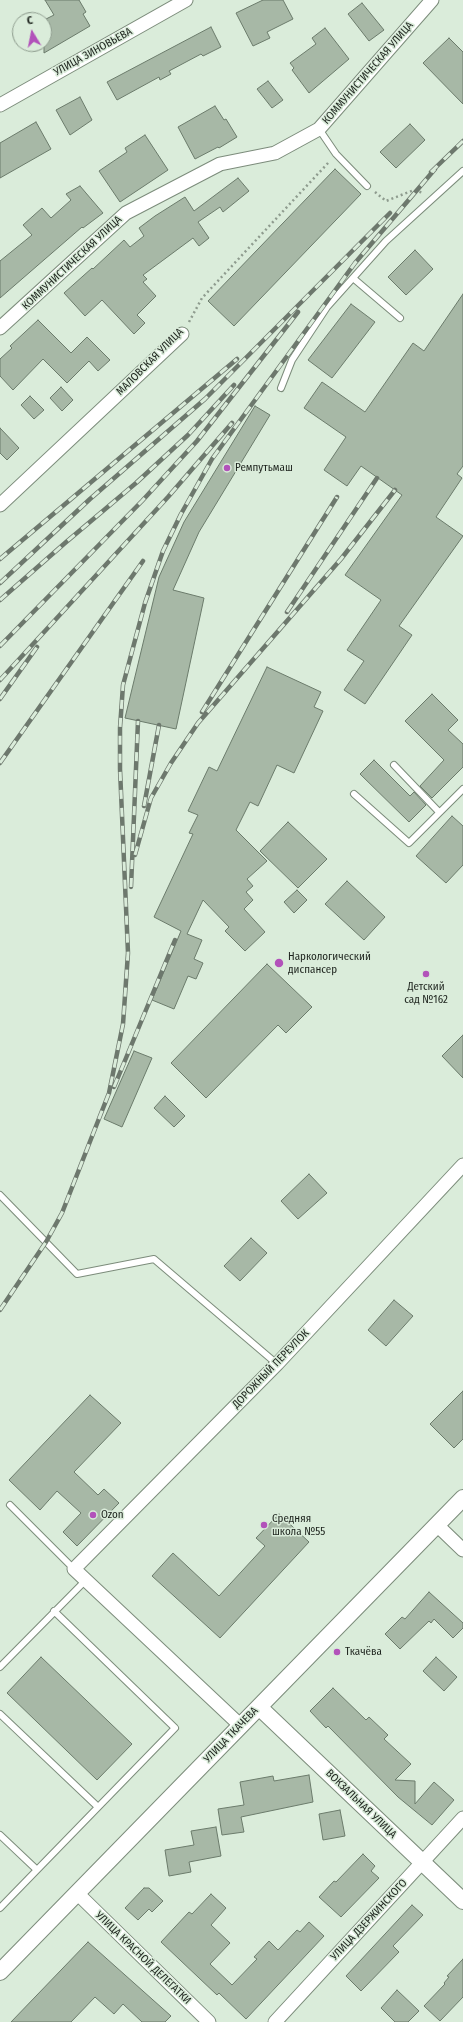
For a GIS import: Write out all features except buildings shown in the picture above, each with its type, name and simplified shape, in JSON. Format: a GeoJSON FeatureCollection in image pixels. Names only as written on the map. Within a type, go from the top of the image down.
{"type":"FeatureCollection","features":[{"type":"Feature","properties":{"kind":"street","name":"УЛИЦА ЗИНОВЬЕВА"},"geometry":{"type":"LineString","coordinates":[[0,104],[186,0]]}},
{"type":"Feature","properties":{"kind":"street","name":"КОММУНИСТИЧЕСКАЯ УЛИЦА"},"geometry":{"type":"LineString","coordinates":[[0,328],[126,213],[220,164],[275,154],[319,129],[432,0]]}},
{"type":"Feature","properties":{"kind":"street","name":"МАЛОВСКАЯ УЛИЦА"},"geometry":{"type":"LineString","coordinates":[[0,505],[182,334]]}},
{"type":"Feature","properties":{"kind":"street","name":"ДОРОЖНЫЙ ПЕРЕУЛОК"},"geometry":{"type":"LineString","coordinates":[[74,1569],[277,1364],[463,1164]]}},
{"type":"Feature","properties":{"kind":"street","name":"УЛИЦА ТКАЧЕВА"},"geometry":{"type":"LineString","coordinates":[[0,1972],[463,1498]]}},
{"type":"Feature","properties":{"kind":"street"},"geometry":{"type":"LineString","coordinates":[[437,1525],[463,1550]]}},
{"type":"Feature","properties":{"kind":"street"},"geometry":{"type":"LineString","coordinates":[[74,1569],[85,1581],[241,1726]]}},
{"type":"Feature","properties":{"kind":"street","name":"ВОКЗАЛЬНАЯ УЛИЦА"},"geometry":{"type":"LineString","coordinates":[[259,1707],[463,1902]]}},
{"type":"Feature","properties":{"kind":"street","name":"УЛИЦА ДЗЕРЖИНСКОГО"},"geometry":{"type":"LineString","coordinates":[[275,2022],[463,1818]]}},
{"type":"Feature","properties":{"kind":"street","name":"УЛИЦА КРАСНОЙ ДЕЛЕГАТКИ"},"geometry":{"type":"LineString","coordinates":[[77,1893],[209,2022]]}},
{"type":"Feature","properties":{"kind":"lane"},"geometry":{"type":"LineString","coordinates":[[319,129],[336,154],[367,186]]}},
{"type":"Feature","properties":{"kind":"lane"},"geometry":{"type":"LineString","coordinates":[[281,388],[292,360],[323,314],[353,278],[386,241],[463,171]]}},
{"type":"Feature","properties":{"kind":"lane"},"geometry":{"type":"LineString","coordinates":[[353,278],[400,318]]}},
{"type":"Feature","properties":{"kind":"lane"},"geometry":{"type":"LineString","coordinates":[[394,765],[439,812]]}},
{"type":"Feature","properties":{"kind":"lane"},"geometry":{"type":"LineString","coordinates":[[354,794],[409,843],[463,789]]}},
{"type":"Feature","properties":{"kind":"lane"},"geometry":{"type":"LineString","coordinates":[[0,1195],[76,1274],[154,1259],[277,1364]]}},
{"type":"Feature","properties":{"kind":"lane"},"geometry":{"type":"LineString","coordinates":[[10,1505],[74,1569]]}},
{"type":"Feature","properties":{"kind":"lane"},"geometry":{"type":"LineString","coordinates":[[0,1667],[85,1581]]}},
{"type":"Feature","properties":{"kind":"lane"},"geometry":{"type":"LineString","coordinates":[[0,1908],[175,1728],[54,1611]]}},
{"type":"Feature","properties":{"kind":"lane"},"geometry":{"type":"LineString","coordinates":[[0,1714],[98,1807]]}},
{"type":"Feature","properties":{"kind":"lane"},"geometry":{"type":"LineString","coordinates":[[0,1835],[37,1870]]}},
{"type":"Feature","properties":{"kind":"path","name":"МАЛОВСКАЯ УЛИЦА"},"geometry":{"type":"LineString","coordinates":[[182,334],[202,298],[336,154]]}},
{"type":"Feature","properties":{"kind":"path"},"geometry":{"type":"LineString","coordinates":[[367,186],[386,201],[414,190],[435,196]]}},
{"type":"Feature","properties":{"kind":"railway"},"geometry":{"type":"LineString","coordinates":[[431,172],[463,141]]}},
{"type":"Feature","properties":{"kind":"railway"},"geometry":{"type":"LineString","coordinates":[[0,1310],[46,1242],[62,1213],[109,1093],[123,1024],[128,953],[120,769],[120,728],[123,685],[145,603],[163,551],[181,514],[212,459],[355,263],[435,169]]}},
{"type":"Feature","properties":{"kind":"railway"},"geometry":{"type":"LineString","coordinates":[[0,583],[90,499],[205,399],[390,213]]}},
{"type":"Feature","properties":{"kind":"railway"},"geometry":{"type":"LineString","coordinates":[[0,646],[142,501],[197,441],[298,312]]}},
{"type":"Feature","properties":{"kind":"railway"},"geometry":{"type":"LineString","coordinates":[[0,559],[237,359]]}},
{"type":"Feature","properties":{"kind":"railway"},"geometry":{"type":"LineString","coordinates":[[0,600],[136,483],[188,435],[234,385]]}},
{"type":"Feature","properties":{"kind":"railway"},"geometry":{"type":"LineString","coordinates":[[0,680],[168,497],[232,423]]}},
{"type":"Feature","properties":{"kind":"railway"},"geometry":{"type":"LineString","coordinates":[[287,612],[377,478]]}},
{"type":"Feature","properties":{"kind":"railway"},"geometry":{"type":"LineString","coordinates":[[135,855],[151,798],[171,763],[198,723],[341,559],[395,490]]}},
{"type":"Feature","properties":{"kind":"railway"},"geometry":{"type":"LineString","coordinates":[[202,712],[337,497]]}},
{"type":"Feature","properties":{"kind":"railway"},"geometry":{"type":"LineString","coordinates":[[0,763],[143,561]]}},
{"type":"Feature","properties":{"kind":"railway"},"geometry":{"type":"LineString","coordinates":[[0,699],[37,647]]}},
{"type":"Feature","properties":{"kind":"railway"},"geometry":{"type":"LineString","coordinates":[[131,887],[138,721]]}},
{"type":"Feature","properties":{"kind":"railway"},"geometry":{"type":"LineString","coordinates":[[144,806],[159,725]]}},
{"type":"Feature","properties":{"kind":"railway"},"geometry":{"type":"LineString","coordinates":[[114,1087],[175,940]]}},
{"type":"Feature","properties":{"kind":"place","name":"Ремпутьмаш"},"geometry":{"type":"Point","coordinates":[227,468]}},
{"type":"Feature","properties":{"kind":"place","name":"Наркологический диспансер"},"geometry":{"type":"Point","coordinates":[279,963]}},
{"type":"Feature","properties":{"kind":"place","name":"Детский сад №162"},"geometry":{"type":"Point","coordinates":[426,974]}},
{"type":"Feature","properties":{"kind":"place","name":"Ozon"},"geometry":{"type":"Point","coordinates":[93,1515]}},
{"type":"Feature","properties":{"kind":"place","name":"Средняя школа №55"},"geometry":{"type":"Point","coordinates":[264,1525]}},
{"type":"Feature","properties":{"kind":"place","name":"Ткачёва"},"geometry":{"type":"Point","coordinates":[337,1652]}}]}
